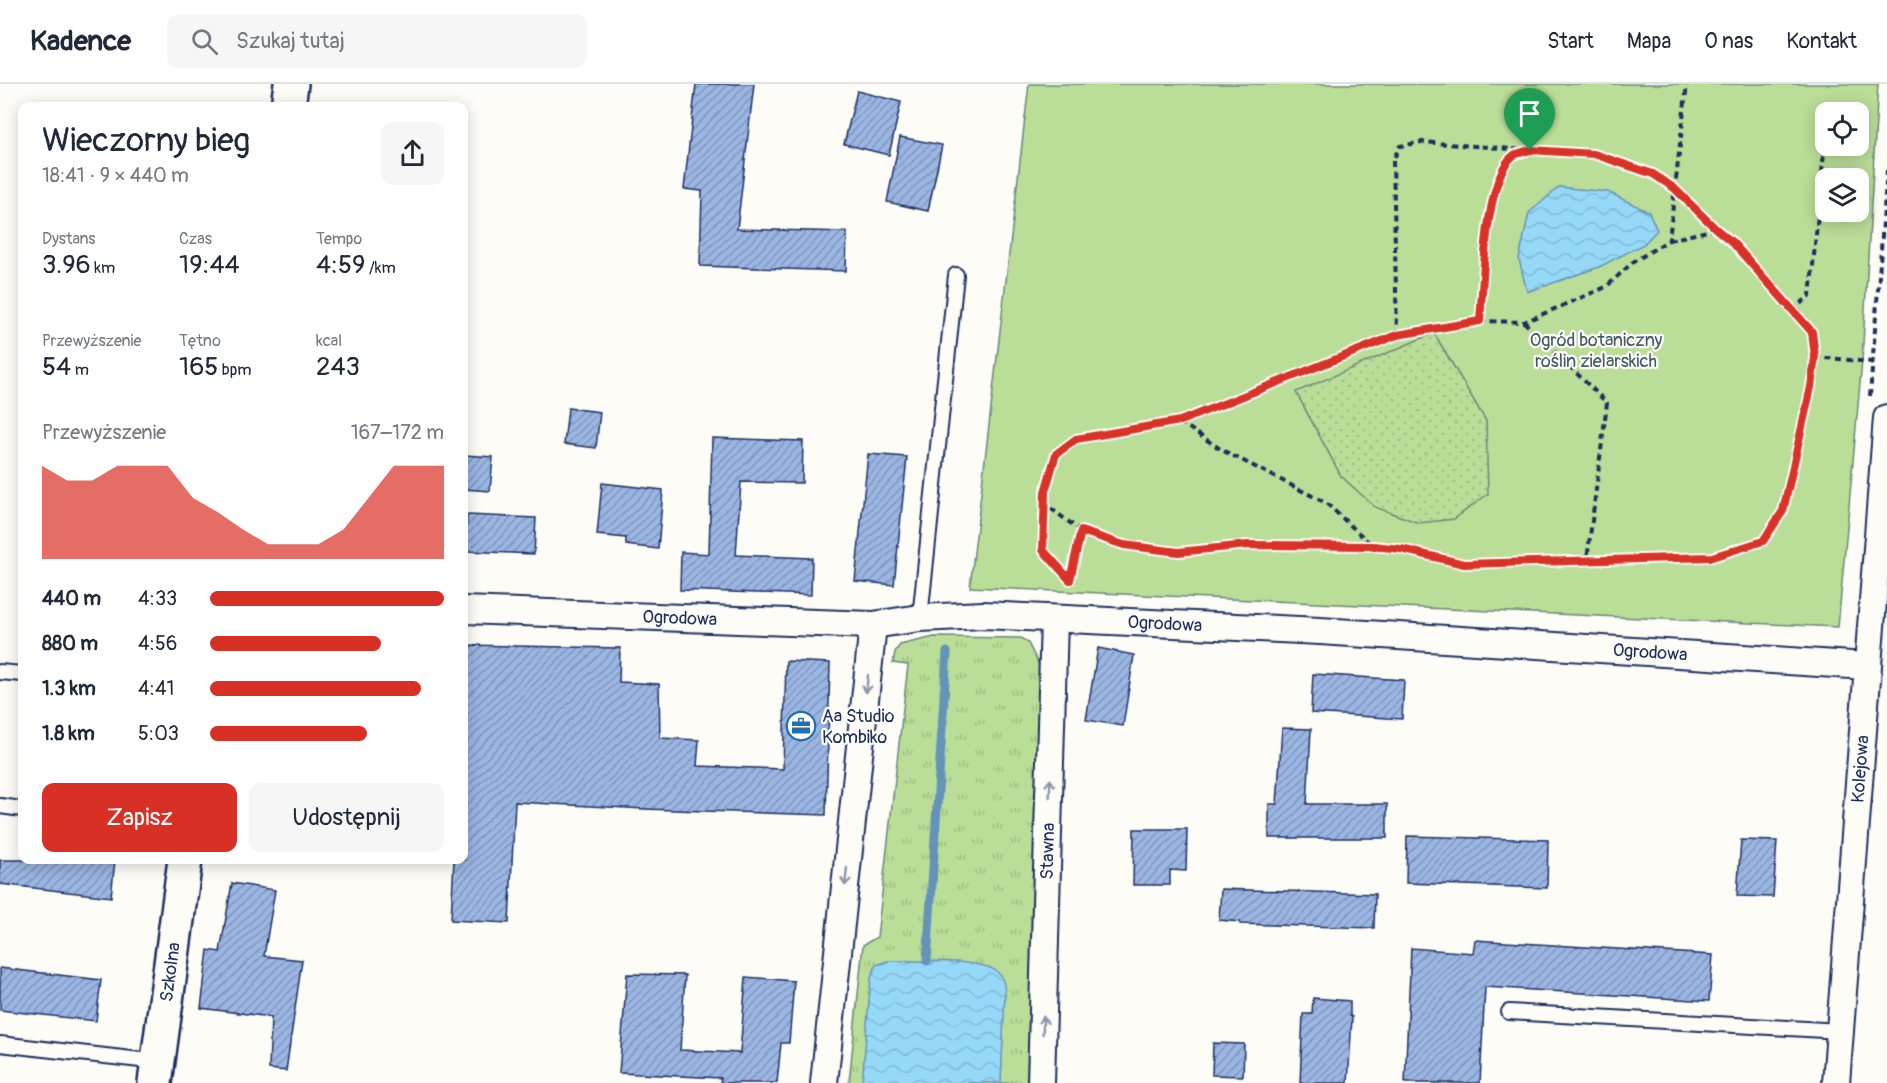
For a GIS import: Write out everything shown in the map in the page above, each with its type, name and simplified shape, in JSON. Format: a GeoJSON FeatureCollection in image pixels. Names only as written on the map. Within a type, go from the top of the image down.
{"type":"FeatureCollection","features":[{"type":"Feature","properties":{"kind":"street"},"geometry":{"type":"LineString","coordinates":[[289,102],[291,84]]}},
{"type":"Feature","properties":{"kind":"street","name":"Kolejowa"},"geometry":{"type":"LineString","coordinates":[[1836,1083],[1887,418]]}},
{"type":"Feature","properties":{"kind":"street","name":"Ogrodowa"},"geometry":{"type":"LineString","coordinates":[[468,610],[873,625],[921,618],[983,615],[1320,631],[1868,666]]}},
{"type":"Feature","properties":{"kind":"street","name":"Stawna"},"geometry":{"type":"LineString","coordinates":[[1041,1083],[1054,619]]}},
{"type":"Feature","properties":{"kind":"street"},"geometry":{"type":"LineString","coordinates":[[824,1083],[873,625]]}},
{"type":"Feature","properties":{"kind":"street","name":"Szkolna"},"geometry":{"type":"LineString","coordinates":[[157,1073],[183,864]]}},
{"type":"Feature","properties":{"kind":"lane"},"geometry":{"type":"LineString","coordinates":[[921,618],[956,275]]}},
{"type":"Feature","properties":{"kind":"lane"},"geometry":{"type":"LineString","coordinates":[[0,672],[18,674]]}},
{"type":"Feature","properties":{"kind":"lane"},"geometry":{"type":"LineString","coordinates":[[0,806],[18,808]]}},
{"type":"Feature","properties":{"kind":"lane"},"geometry":{"type":"LineString","coordinates":[[1509,1012],[1841,1031]]}},
{"type":"Feature","properties":{"kind":"lane"},"geometry":{"type":"LineString","coordinates":[[0,1044],[157,1073]]}},
{"type":"Feature","properties":{"kind":"path"},"geometry":{"type":"LineString","coordinates":[[1669,240],[1687,84]]}},
{"type":"Feature","properties":{"kind":"path"},"geometry":{"type":"LineString","coordinates":[[1045,504],[1081,531],[1124,545],[1178,552],[1248,545],[1373,546],[1401,549],[1464,564],[1712,557],[1763,541],[1783,511],[1811,387],[1815,357],[1812,332],[1732,242],[1674,188],[1653,174],[1594,154],[1422,142],[1400,146],[1393,160],[1397,335]]}},
{"type":"Feature","properties":{"kind":"path"},"geometry":{"type":"LineString","coordinates":[[1480,321],[1488,224],[1500,172],[1513,156],[1530,150]]}},
{"type":"Feature","properties":{"kind":"path"},"geometry":{"type":"LineString","coordinates":[[1792,310],[1810,296],[1824,156]]}},
{"type":"Feature","properties":{"kind":"path"},"geometry":{"type":"LineString","coordinates":[[1074,586],[1043,550],[1045,492],[1056,454],[1076,439],[1180,421],[1397,335],[1480,321],[1524,322],[1606,287],[1633,262],[1669,240],[1716,229]]}},
{"type":"Feature","properties":{"kind":"path"},"geometry":{"type":"LineString","coordinates":[[1524,322],[1607,403],[1587,560]]}},
{"type":"Feature","properties":{"kind":"path"},"geometry":{"type":"LineString","coordinates":[[1815,357],[1872,362]]}},
{"type":"Feature","properties":{"kind":"path"},"geometry":{"type":"LineString","coordinates":[[1180,421],[1222,450],[1326,503],[1373,546]]}},
{"type":"Feature","properties":{"kind":"path"},"geometry":{"type":"LineString","coordinates":[[1070,580],[1081,531]]}},
{"type":"Feature","properties":{"kind":"green space","name":"Ogród botaniczny roślin zielarskich"},"geometry":{"type":"Polygon","coordinates":[[[1029,84],[1878,84],[1862,361],[1838,627],[970,587],[1029,84]]]}},
{"type":"Feature","properties":{"kind":"green space"},"geometry":{"type":"Polygon","coordinates":[[[1434,333],[1486,421],[1488,494],[1454,519],[1419,523],[1375,507],[1341,476],[1296,392],[1434,333]]]}},
{"type":"Feature","properties":{"kind":"green space"},"geometry":{"type":"Polygon","coordinates":[[[934,637],[1021,638],[1028,643],[1040,667],[1027,1083],[849,1083],[863,945],[877,937],[908,665],[893,663],[895,652],[900,645],[934,637]]]}},
{"type":"Feature","properties":{"kind":"water"},"geometry":{"type":"Polygon","coordinates":[[[1559,187],[1608,192],[1649,212],[1657,230],[1644,244],[1599,267],[1527,292],[1519,259],[1529,213],[1559,187]]]}},
{"type":"Feature","properties":{"kind":"water"},"geometry":{"type":"Polygon","coordinates":[[[887,961],[975,964],[988,967],[998,973],[1003,980],[1005,992],[1001,1083],[862,1083],[871,978],[876,965],[887,961]]]}},
{"type":"Feature","properties":{"kind":"building"},"geometry":{"type":"Polygon","coordinates":[[[696,84],[754,84],[737,229],[847,232],[846,271],[700,266],[702,191],[684,189],[696,84]]]}},
{"type":"Feature","properties":{"kind":"building"},"geometry":{"type":"Polygon","coordinates":[[[857,91],[901,102],[889,155],[844,144],[857,91]]]}},
{"type":"Feature","properties":{"kind":"building"},"geometry":{"type":"Polygon","coordinates":[[[900,137],[942,145],[928,211],[887,202],[900,137]]]}},
{"type":"Feature","properties":{"kind":"building"},"geometry":{"type":"Polygon","coordinates":[[[568,408],[600,412],[596,448],[564,444],[568,408]]]}},
{"type":"Feature","properties":{"kind":"building"},"geometry":{"type":"Polygon","coordinates":[[[712,438],[803,441],[802,483],[741,482],[736,555],[812,558],[811,595],[680,590],[681,552],[709,554],[712,438]]]}},
{"type":"Feature","properties":{"kind":"building"},"geometry":{"type":"Polygon","coordinates":[[[868,454],[907,457],[894,585],[855,581],[868,454]]]}},
{"type":"Feature","properties":{"kind":"building"},"geometry":{"type":"Polygon","coordinates":[[[468,455],[493,457],[490,491],[468,489],[468,455]]]}},
{"type":"Feature","properties":{"kind":"building"},"geometry":{"type":"Polygon","coordinates":[[[602,483],[663,490],[658,549],[626,545],[626,538],[597,535],[602,483]]]}},
{"type":"Feature","properties":{"kind":"building"},"geometry":{"type":"Polygon","coordinates":[[[468,515],[536,518],[534,554],[468,551],[468,515]]]}},
{"type":"Feature","properties":{"kind":"building"},"geometry":{"type":"Polygon","coordinates":[[[468,645],[620,648],[619,682],[659,684],[660,738],[699,740],[697,766],[783,769],[786,661],[830,663],[826,815],[515,802],[509,923],[451,920],[454,864],[468,864],[468,645]]]}},
{"type":"Feature","properties":{"kind":"building"},"geometry":{"type":"Polygon","coordinates":[[[1098,648],[1134,655],[1123,726],[1086,720],[1098,648]]]}},
{"type":"Feature","properties":{"kind":"building"},"geometry":{"type":"Polygon","coordinates":[[[1313,674],[1404,680],[1402,719],[1311,713],[1313,674]]]}},
{"type":"Feature","properties":{"kind":"building"},"geometry":{"type":"Polygon","coordinates":[[[1282,728],[1311,729],[1307,804],[1387,804],[1387,838],[1269,838],[1269,804],[1277,804],[1282,728]]]}},
{"type":"Feature","properties":{"kind":"building"},"geometry":{"type":"Polygon","coordinates":[[[1134,829],[1187,829],[1186,871],[1170,870],[1170,885],[1133,885],[1134,829]]]}},
{"type":"Feature","properties":{"kind":"building"},"geometry":{"type":"Polygon","coordinates":[[[1407,836],[1548,840],[1547,888],[1406,883],[1407,836]]]}},
{"type":"Feature","properties":{"kind":"building"},"geometry":{"type":"Polygon","coordinates":[[[1741,840],[1777,841],[1773,897],[1737,896],[1741,840]]]}},
{"type":"Feature","properties":{"kind":"building"},"geometry":{"type":"Polygon","coordinates":[[[0,860],[18,860],[18,864],[115,864],[111,897],[0,884],[0,860]]]}},
{"type":"Feature","properties":{"kind":"building"},"geometry":{"type":"Polygon","coordinates":[[[232,883],[275,890],[264,956],[302,960],[286,1071],[269,1069],[271,1017],[201,1008],[208,950],[220,952],[232,883]]]}},
{"type":"Feature","properties":{"kind":"building"},"geometry":{"type":"Polygon","coordinates":[[[1221,889],[1375,894],[1374,928],[1240,924],[1240,922],[1219,920],[1221,889]]]}},
{"type":"Feature","properties":{"kind":"building"},"geometry":{"type":"Polygon","coordinates":[[[1475,940],[1713,955],[1709,1001],[1485,987],[1480,1083],[1405,1083],[1411,948],[1473,953],[1475,940]]]}},
{"type":"Feature","properties":{"kind":"building"},"geometry":{"type":"Polygon","coordinates":[[[0,968],[101,980],[96,1021],[0,1010],[0,968]]]}},
{"type":"Feature","properties":{"kind":"building"},"geometry":{"type":"Polygon","coordinates":[[[627,974],[685,975],[680,1050],[740,1053],[746,977],[794,981],[789,1043],[781,1043],[777,1083],[720,1083],[721,1078],[619,1073],[627,974]]]}},
{"type":"Feature","properties":{"kind":"building"},"geometry":{"type":"Polygon","coordinates":[[[1313,998],[1350,1001],[1350,1016],[1352,1017],[1348,1083],[1300,1083],[1303,1014],[1312,1014],[1313,998]]]}},
{"type":"Feature","properties":{"kind":"building"},"geometry":{"type":"Polygon","coordinates":[[[1213,1043],[1244,1044],[1243,1076],[1212,1075],[1213,1043]]]}},
{"type":"Feature","properties":{"kind":"waterway"},"geometry":{"type":"LineString","coordinates":[[927,961],[947,652]]}},
{"type":"Feature","properties":{"kind":"place","name":"Aa Studio Kombiko"},"geometry":{"type":"Point","coordinates":[801,726]}},
{"type":"Feature","properties":{"kind":"route"},"geometry":{"type":"LineString","coordinates":[[1530,150],[1594,154],[1653,174],[1674,188],[1732,242],[1812,332],[1815,357],[1811,387],[1783,511],[1763,541],[1712,557],[1464,564],[1401,549],[1373,546],[1248,545],[1178,552],[1124,545],[1081,531],[1070,580],[1043,550],[1045,492],[1056,454],[1076,439],[1180,421],[1397,335],[1480,321],[1488,224],[1500,172],[1513,156],[1530,150]]}}]}
